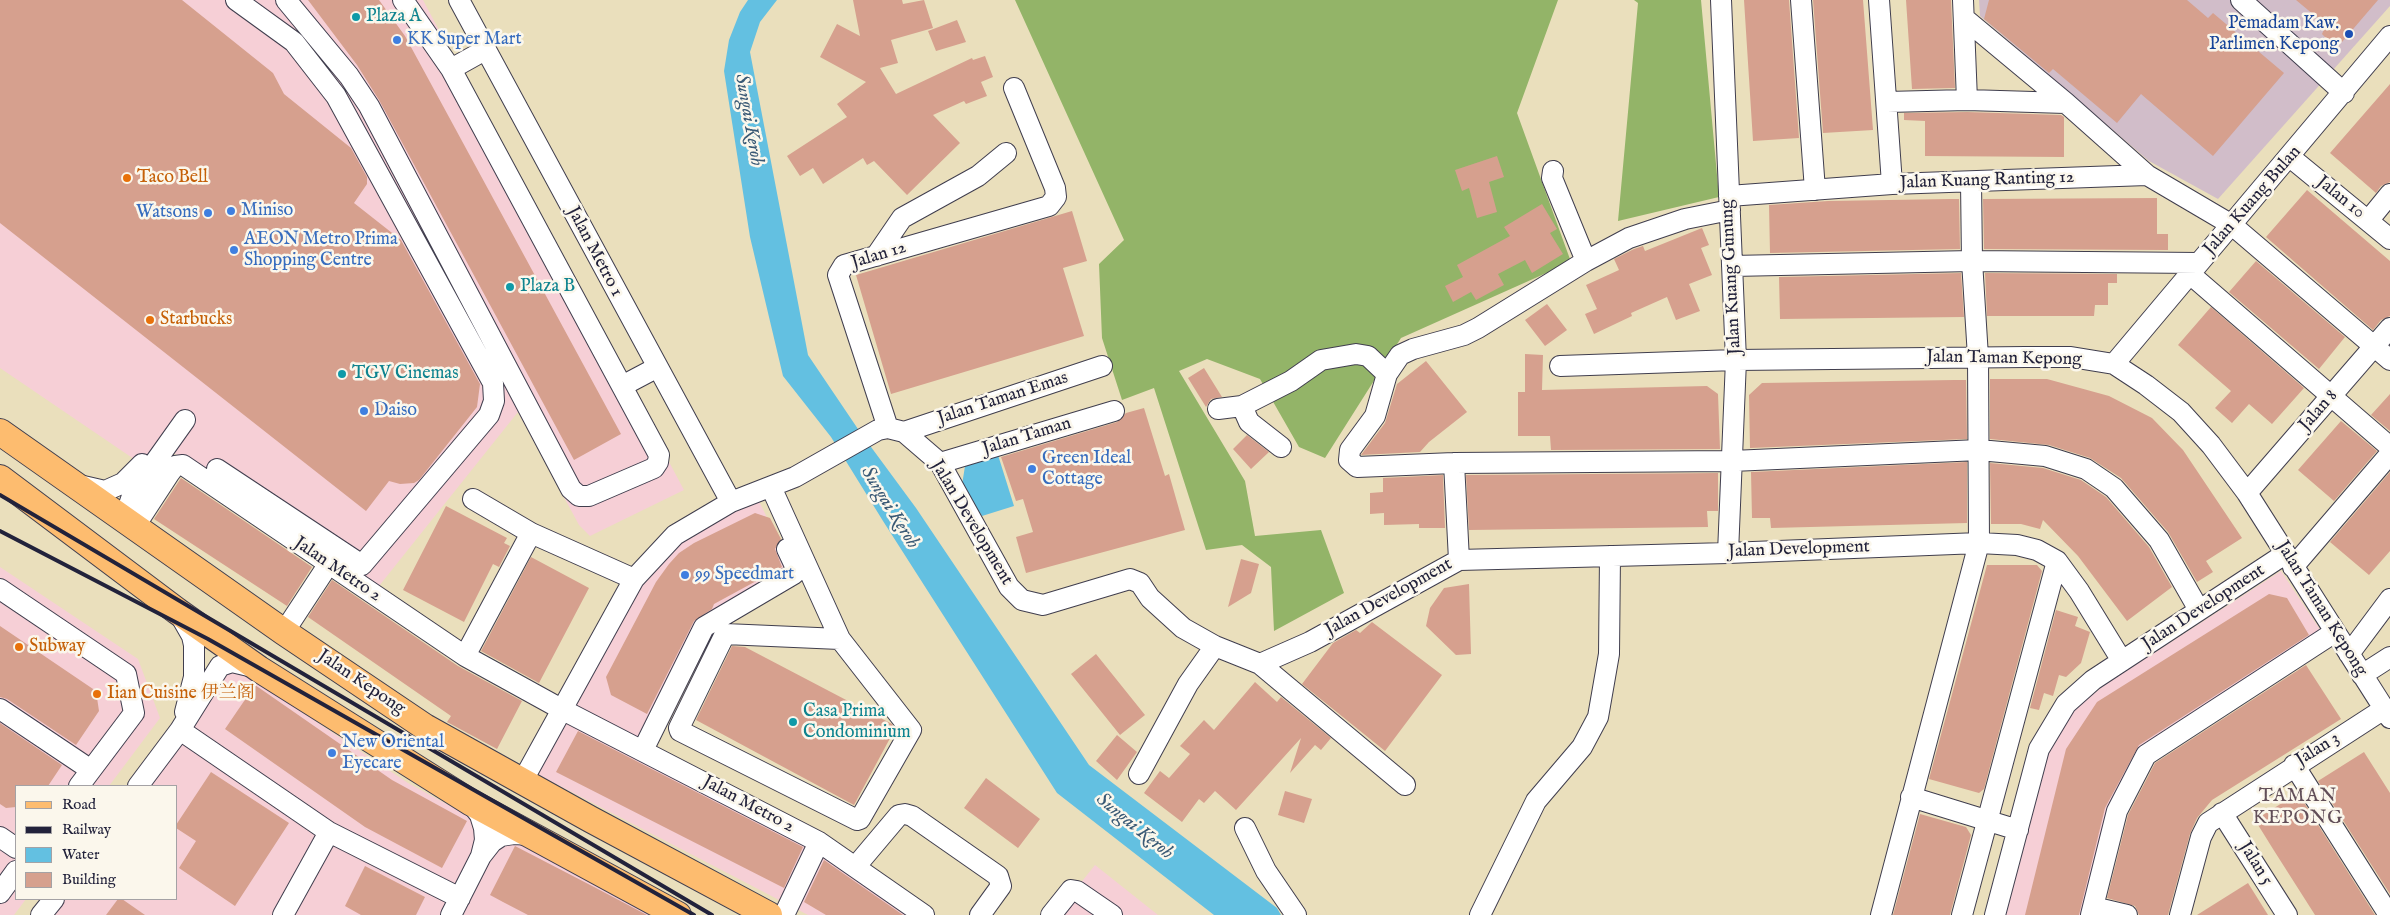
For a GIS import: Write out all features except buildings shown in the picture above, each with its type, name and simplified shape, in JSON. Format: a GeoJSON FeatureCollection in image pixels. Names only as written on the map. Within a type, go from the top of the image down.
{"type":"FeatureCollection","features":[{"type":"Feature","properties":{"kind":"main road","name":"Jalan Kepong"},"geometry":{"type":"LineString","coordinates":[[0,432],[79,485],[284,632],[425,727],[522,782],[769,915]]}},
{"type":"Feature","properties":{"kind":"main road"},"geometry":{"type":"LineString","coordinates":[[0,478],[177,611],[260,669],[470,802],[678,915]]}},
{"type":"Feature","properties":{"kind":"street"},"geometry":{"type":"LineString","coordinates":[[217,469],[362,565],[489,415],[494,401],[493,382],[336,96],[294,42],[236,0]]}},
{"type":"Feature","properties":{"kind":"street"},"geometry":{"type":"LineString","coordinates":[[286,0],[349,76],[369,106],[571,489],[579,496],[589,496],[654,468],[658,462],[659,455],[622,386],[451,69],[403,0]]}},
{"type":"Feature","properties":{"kind":"street","name":"Jalan Metro 1"},"geometry":{"type":"LineString","coordinates":[[459,0],[656,368],[731,502]]}},
{"type":"Feature","properties":{"kind":"street","name":"Jalan Kuang Gunung"},"geometry":{"type":"LineString","coordinates":[[1721,0],[1736,360],[1728,553]]}},
{"type":"Feature","properties":{"kind":"street"},"geometry":{"type":"LineString","coordinates":[[1801,0],[1815,190]]}},
{"type":"Feature","properties":{"kind":"street"},"geometry":{"type":"LineString","coordinates":[[1879,0],[1892,184]]}},
{"type":"Feature","properties":{"kind":"street"},"geometry":{"type":"LineString","coordinates":[[2241,0],[2344,93]]}},
{"type":"Feature","properties":{"kind":"street"},"geometry":{"type":"LineString","coordinates":[[1964,10],[1967,100]]}},
{"type":"Feature","properties":{"kind":"street"},"geometry":{"type":"LineString","coordinates":[[1964,10],[2147,174],[2232,225],[2390,360]]}},
{"type":"Feature","properties":{"kind":"street","name":"Jalan Kuang Bulan"},"geometry":{"type":"LineString","coordinates":[[2114,364],[2344,93],[2390,36]]}},
{"type":"Feature","properties":{"kind":"street"},"geometry":{"type":"LineString","coordinates":[[451,69],[485,50]]}},
{"type":"Feature","properties":{"kind":"street","name":"Jalan 12"},"geometry":{"type":"LineString","coordinates":[[890,430],[838,275],[844,265],[1049,206],[1056,197],[1055,188],[1014,88]]}},
{"type":"Feature","properties":{"kind":"street"},"geometry":{"type":"LineString","coordinates":[[1886,102],[1967,100],[2066,103]]}},
{"type":"Feature","properties":{"kind":"street"},"geometry":{"type":"LineString","coordinates":[[876,256],[902,218],[978,176],[1006,153]]}},
{"type":"Feature","properties":{"kind":"street","name":"Jalan 10"},"geometry":{"type":"LineString","coordinates":[[2290,157],[2390,239]]}},
{"type":"Feature","properties":{"kind":"street"},"geometry":{"type":"LineString","coordinates":[[1553,172],[1552,178],[1586,260]]}},
{"type":"Feature","properties":{"kind":"street","name":"Jalan Kuang Ranting 12"},"geometry":{"type":"LineString","coordinates":[[1387,374],[1400,355],[1471,332],[1586,260],[1648,230],[1729,203],[1815,190],[1892,184],[2147,174]]}},
{"type":"Feature","properties":{"kind":"street"},"geometry":{"type":"LineString","coordinates":[[1881,915],[1979,542],[1978,357],[1972,261],[1971,182]]}},
{"type":"Feature","properties":{"kind":"street"},"geometry":{"type":"LineString","coordinates":[[2368,221],[2390,194]]}},
{"type":"Feature","properties":{"kind":"street"},"geometry":{"type":"LineString","coordinates":[[1732,266],[1972,261],[2195,268],[2331,396],[2390,447]]}},
{"type":"Feature","properties":{"kind":"street","name":"Jalan 8"},"geometry":{"type":"LineString","coordinates":[[2247,493],[2390,328]]}},
{"type":"Feature","properties":{"kind":"street"},"geometry":{"type":"LineString","coordinates":[[1218,409],[1242,406],[1291,381],[1320,360],[1356,354],[1368,356],[1387,374],[1375,416],[1350,450],[1349,460],[1357,467],[1454,463],[1732,461],[1979,450],[2045,456],[2086,469],[2114,488],[2159,540],[2199,610]]}},
{"type":"Feature","properties":{"kind":"street","name":"Jalan Taman Kepong"},"geometry":{"type":"LineString","coordinates":[[1560,366],[1736,360],[1978,357],[2071,357],[2114,364],[2146,385],[2181,412],[2211,445],[2247,493],[2387,713]]}},
{"type":"Feature","properties":{"kind":"street","name":"Jalan Taman Emas"},"geometry":{"type":"LineString","coordinates":[[765,489],[795,477],[890,430],[1102,366]]}},
{"type":"Feature","properties":{"kind":"street"},"geometry":{"type":"LineString","coordinates":[[622,386],[656,368]]}},
{"type":"Feature","properties":{"kind":"street"},"geometry":{"type":"LineString","coordinates":[[1242,406],[1249,422],[1281,447]]}},
{"type":"Feature","properties":{"kind":"street","name":"Jalan Taman"},"geometry":{"type":"LineString","coordinates":[[940,464],[1114,411]]}},
{"type":"Feature","properties":{"kind":"street"},"geometry":{"type":"LineString","coordinates":[[131,523],[127,511],[133,493],[186,420]]}},
{"type":"Feature","properties":{"kind":"street","name":"Jalan Development"},"geometry":{"type":"LineString","coordinates":[[890,430],[940,464],[1009,587],[1022,600],[1043,605],[1130,579],[1140,582],[1150,598],[1183,628],[1215,646],[1260,664],[1310,642],[1459,560],[1728,553],[1979,542],[2017,545],[2037,550],[2057,561],[2079,591],[2122,661]]}},
{"type":"Feature","properties":{"kind":"street","name":"Jalan Development"},"geometry":{"type":"LineString","coordinates":[[1995,915],[2039,749],[2066,704],[2093,680],[2199,610],[2289,561],[2390,454]]}},
{"type":"Feature","properties":{"kind":"street"},"geometry":{"type":"LineString","coordinates":[[79,485],[105,490],[123,483],[143,463]]}},
{"type":"Feature","properties":{"kind":"street"},"geometry":{"type":"LineString","coordinates":[[1454,463],[1459,560]]}},
{"type":"Feature","properties":{"kind":"street","name":"Jalan Metro 2"},"geometry":{"type":"LineString","coordinates":[[131,523],[175,466],[183,465],[465,656],[563,710],[819,842],[924,915]]}},
{"type":"Feature","properties":{"kind":"street"},"geometry":{"type":"LineString","coordinates":[[522,782],[634,579],[675,535],[731,502],[765,489]]}},
{"type":"Feature","properties":{"kind":"street"},"geometry":{"type":"LineString","coordinates":[[765,489],[840,639],[910,729],[860,819],[857,820],[680,731],[679,728],[725,634],[840,639]]}},
{"type":"Feature","properties":{"kind":"street"},"geometry":{"type":"LineString","coordinates":[[643,750],[704,627],[796,571],[765,489]]}},
{"type":"Feature","properties":{"kind":"street"},"geometry":{"type":"LineString","coordinates":[[473,499],[531,533],[634,579]]}},
{"type":"Feature","properties":{"kind":"street"},"geometry":{"type":"LineString","coordinates":[[465,656],[531,533]]}},
{"type":"Feature","properties":{"kind":"street"},"geometry":{"type":"LineString","coordinates":[[1480,915],[1536,801],[1582,747],[1598,717],[1609,654],[1610,556]]}},
{"type":"Feature","properties":{"kind":"street"},"geometry":{"type":"LineString","coordinates":[[1962,915],[2057,561]]}},
{"type":"Feature","properties":{"kind":"street"},"geometry":{"type":"LineString","coordinates":[[284,632],[328,565]]}},
{"type":"Feature","properties":{"kind":"street"},"geometry":{"type":"LineString","coordinates":[[0,589],[126,674],[134,713],[80,785]]}},
{"type":"Feature","properties":{"kind":"street"},"geometry":{"type":"LineString","coordinates":[[2349,654],[2390,599]]}},
{"type":"Feature","properties":{"kind":"street"},"geometry":{"type":"LineString","coordinates":[[177,611],[192,636],[195,662],[194,677],[180,730]]}},
{"type":"Feature","properties":{"kind":"street"},"geometry":{"type":"LineString","coordinates":[[2127,915],[2092,911],[2117,811],[2146,755],[2335,632]]}},
{"type":"Feature","properties":{"kind":"street"},"geometry":{"type":"LineString","coordinates":[[1140,774],[1188,684],[1215,646]]}},
{"type":"Feature","properties":{"kind":"street"},"geometry":{"type":"LineString","coordinates":[[2362,675],[2390,657]]}},
{"type":"Feature","properties":{"kind":"street"},"geometry":{"type":"LineString","coordinates":[[139,785],[180,730],[220,666],[232,662],[260,669]]}},
{"type":"Feature","properties":{"kind":"street"},"geometry":{"type":"LineString","coordinates":[[1260,664],[1405,785]]}},
{"type":"Feature","properties":{"kind":"street"},"geometry":{"type":"LineString","coordinates":[[0,708],[91,770]]}},
{"type":"Feature","properties":{"kind":"street","name":"Jalan 3"},"geometry":{"type":"LineString","coordinates":[[2180,915],[2201,837],[2208,823],[2294,765],[2387,713]]}},
{"type":"Feature","properties":{"kind":"street"},"geometry":{"type":"LineString","coordinates":[[180,730],[329,832],[456,906],[481,856],[492,842],[501,836],[514,834],[532,835]]}},
{"type":"Feature","properties":{"kind":"street"},"geometry":{"type":"LineString","coordinates":[[2294,765],[2389,915]]}},
{"type":"Feature","properties":{"kind":"street"},"geometry":{"type":"LineString","coordinates":[[1911,797],[2018,830]]}},
{"type":"Feature","properties":{"kind":"street"},"geometry":{"type":"LineString","coordinates":[[470,802],[480,815],[484,828],[485,840],[481,856]]}},
{"type":"Feature","properties":{"kind":"street","name":"Jalan 5"},"geometry":{"type":"LineString","coordinates":[[2222,813],[2287,915]]}},
{"type":"Feature","properties":{"kind":"street"},"geometry":{"type":"LineString","coordinates":[[856,866],[899,815],[912,816],[998,876],[1001,886],[980,915]]}},
{"type":"Feature","properties":{"kind":"street"},"geometry":{"type":"LineString","coordinates":[[1245,828],[1266,871],[1296,915]]}},
{"type":"Feature","properties":{"kind":"street"},"geometry":{"type":"LineString","coordinates":[[283,915],[329,832]]}},
{"type":"Feature","properties":{"kind":"street"},"geometry":{"type":"LineString","coordinates":[[0,837],[15,847]]}},
{"type":"Feature","properties":{"kind":"street"},"geometry":{"type":"LineString","coordinates":[[784,915],[819,842]]}},
{"type":"Feature","properties":{"kind":"street"},"geometry":{"type":"LineString","coordinates":[[0,893],[15,872]]}},
{"type":"Feature","properties":{"kind":"street"},"geometry":{"type":"LineString","coordinates":[[1051,915],[1071,890],[1077,891],[1112,915]]}},
{"type":"Feature","properties":{"kind":"street"},"geometry":{"type":"LineString","coordinates":[[42,915],[53,900]]}},
{"type":"Feature","properties":{"kind":"shaded area"},"geometry":{"type":"Polygon","coordinates":[[[0,0],[423,0],[684,490],[590,536],[579,525],[518,412],[379,586],[171,451],[156,474],[0,368],[0,0]]]}},
{"type":"Feature","properties":{"kind":"shaded area"},"geometry":{"type":"Polygon","coordinates":[[[1979,0],[2390,0],[2390,6],[2218,199],[2149,161],[1980,16],[1979,0]]]}},
{"type":"Feature","properties":{"kind":"shaded area"},"geometry":{"type":"Polygon","coordinates":[[[758,499],[792,569],[702,623],[638,752],[814,843],[916,915],[808,915],[537,774],[640,584],[677,542],[758,499]]]}},
{"type":"Feature","properties":{"kind":"shaded area"},"geometry":{"type":"Polygon","coordinates":[[[0,567],[138,659],[160,718],[110,785],[15,785],[15,900],[25,900],[14,915],[0,915],[0,567]]]}},
{"type":"Feature","properties":{"kind":"shaded area"},"geometry":{"type":"Polygon","coordinates":[[[2281,571],[2323,634],[2144,752],[2087,915],[2006,915],[2048,755],[2071,713],[2103,686],[2281,571]]]}},
{"type":"Feature","properties":{"kind":"shaded area"},"geometry":{"type":"Polygon","coordinates":[[[226,669],[242,672],[408,783],[474,819],[477,847],[444,915],[50,915],[61,900],[178,900],[178,785],[147,785],[226,669]]]}},
{"type":"Feature","properties":{"kind":"shaded area"},"geometry":{"type":"Polygon","coordinates":[[[517,840],[656,915],[458,915],[494,849],[517,840]]]}},
{"type":"Feature","properties":{"kind":"shaded area"},"geometry":{"type":"Polygon","coordinates":[[[1095,865],[1158,915],[1055,915],[1095,865]]]}},
{"type":"Feature","properties":{"kind":"green space"},"geometry":{"type":"Polygon","coordinates":[[[1015,0],[1558,0],[1517,113],[1571,262],[1401,338],[1325,458],[1299,447],[1260,379],[1207,359],[1179,371],[1245,481],[1255,536],[1321,530],[1344,593],[1274,631],[1271,567],[1242,545],[1206,550],[1154,388],[1122,400],[1102,338],[1099,264],[1124,240],[1015,0]]]}},
{"type":"Feature","properties":{"kind":"green space"},"geometry":{"type":"Polygon","coordinates":[[[1634,0],[1701,0],[1719,197],[1618,221],[1638,3],[1634,0]]]}},
{"type":"Feature","properties":{"kind":"water","name":"Sungai Keroh"},"geometry":{"type":"Polygon","coordinates":[[[748,0],[777,0],[760,22],[750,52],[808,355],[860,432],[916,508],[1089,765],[1277,908],[1281,915],[1214,915],[1057,793],[831,437],[783,376],[750,237],[724,71],[729,40],[740,12],[748,0]]]}},
{"type":"Feature","properties":{"kind":"water"},"geometry":{"type":"Polygon","coordinates":[[[998,455],[1014,506],[982,516],[962,485],[965,466],[998,455]]]}},
{"type":"Feature","properties":{"kind":"railway"},"geometry":{"type":"LineString","coordinates":[[0,495],[712,915]]}},
{"type":"Feature","properties":{"kind":"railway"},"geometry":{"type":"LineString","coordinates":[[0,531],[208,639],[694,915]]}},
{"type":"Feature","properties":{"kind":"place","name":"Plaza A"},"geometry":{"type":"Point","coordinates":[356,17]}},
{"type":"Feature","properties":{"kind":"place","name":"Pemadam Kaw. Parlimen Kepong"},"geometry":{"type":"Point","coordinates":[2349,34]}},
{"type":"Feature","properties":{"kind":"place","name":"KK Super Mart"},"geometry":{"type":"Point","coordinates":[397,40]}},
{"type":"Feature","properties":{"kind":"place","name":"Taco Bell"},"geometry":{"type":"Point","coordinates":[127,178]}},
{"type":"Feature","properties":{"kind":"place","name":"Miniso"},"geometry":{"type":"Point","coordinates":[231,211]}},
{"type":"Feature","properties":{"kind":"place","name":"Watsons"},"geometry":{"type":"Point","coordinates":[208,213]}},
{"type":"Feature","properties":{"kind":"place","name":"AEON Metro Prima Shopping Centre"},"geometry":{"type":"Point","coordinates":[234,250]}},
{"type":"Feature","properties":{"kind":"place","name":"Plaza B"},"geometry":{"type":"Point","coordinates":[510,287]}},
{"type":"Feature","properties":{"kind":"place","name":"Starbucks"},"geometry":{"type":"Point","coordinates":[150,320]}},
{"type":"Feature","properties":{"kind":"place","name":"TGV Cinemas"},"geometry":{"type":"Point","coordinates":[342,374]}},
{"type":"Feature","properties":{"kind":"place","name":"Daiso"},"geometry":{"type":"Point","coordinates":[364,411]}},
{"type":"Feature","properties":{"kind":"place","name":"Green Ideal Cottage"},"geometry":{"type":"Point","coordinates":[1032,469]}},
{"type":"Feature","properties":{"kind":"place","name":"99 Speedmart"},"geometry":{"type":"Point","coordinates":[685,575]}},
{"type":"Feature","properties":{"kind":"place","name":"Subway"},"geometry":{"type":"Point","coordinates":[19,647]}},
{"type":"Feature","properties":{"kind":"place","name":"Iian Cuisine 伊兰阁"},"geometry":{"type":"Point","coordinates":[97,694]}},
{"type":"Feature","properties":{"kind":"place","name":"Casa Prima Condominium"},"geometry":{"type":"Point","coordinates":[793,722]}},
{"type":"Feature","properties":{"kind":"place","name":"New Oriental Eyecare"},"geometry":{"type":"Point","coordinates":[332,753]}},
{"type":"Feature","properties":{"kind":"district","name":"TAMAN KEPONG"},"geometry":{"type":"Point","coordinates":[2298,808]}}]}
